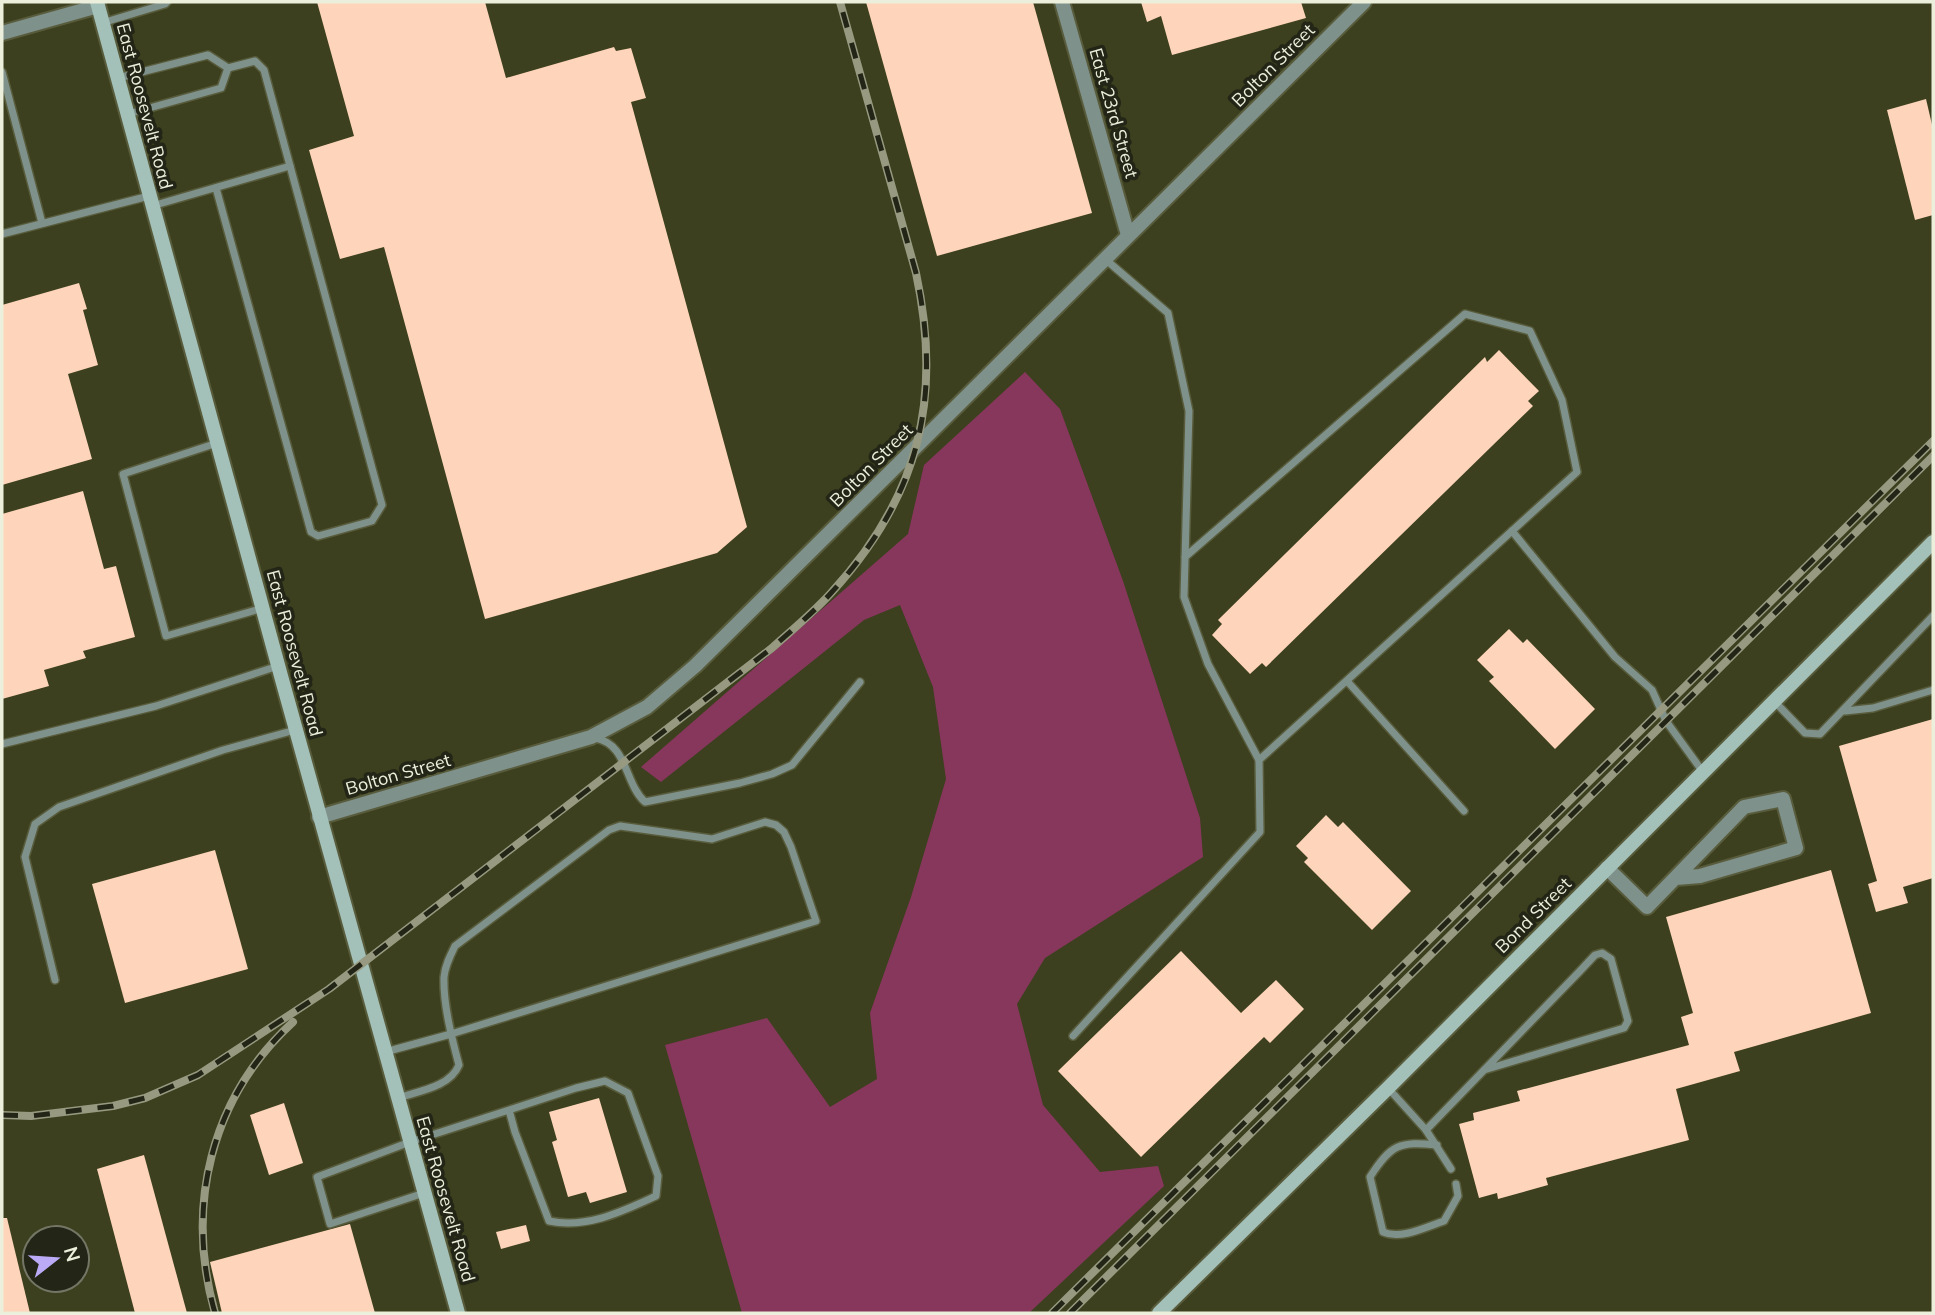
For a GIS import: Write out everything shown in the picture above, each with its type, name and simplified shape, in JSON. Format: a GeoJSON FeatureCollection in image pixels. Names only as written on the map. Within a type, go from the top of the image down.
{"type":"FeatureCollection","features":[{"type":"Feature","properties":{"kind":"main road","name":"East Roosevelt Road"},"geometry":{"type":"LineString","coordinates":[[97,4],[295,730],[458,1313]]}},
{"type":"Feature","properties":{"kind":"main road","name":"Bond Street"},"geometry":{"type":"LineString","coordinates":[[1159,1313],[1388,1088],[1933,542]]}},
{"type":"Feature","properties":{"kind":"street","name":"East 23rd Street"},"geometry":{"type":"LineString","coordinates":[[1062,2],[1128,234]]}},
{"type":"Feature","properties":{"kind":"street","name":"Bolton Street"},"geometry":{"type":"LineString","coordinates":[[319,817],[591,737],[647,707],[695,666],[1364,2]]}},
{"type":"Feature","properties":{"kind":"street"},"geometry":{"type":"LineString","coordinates":[[2,33],[97,4]]}},
{"type":"Feature","properties":{"kind":"street"},"geometry":{"type":"LineString","coordinates":[[1607,868],[1647,908],[1744,807],[1783,799],[1796,848],[1700,876],[1676,878]]}},
{"type":"Feature","properties":{"kind":"lane"},"geometry":{"type":"LineString","coordinates":[[102,23],[166,3]]}},
{"type":"Feature","properties":{"kind":"lane"},"geometry":{"type":"LineString","coordinates":[[117,78],[208,55],[228,68],[255,61],[264,70],[382,505],[372,521],[318,536],[311,532],[216,188]]}},
{"type":"Feature","properties":{"kind":"lane"},"geometry":{"type":"LineString","coordinates":[[127,114],[221,88],[228,68]]}},
{"type":"Feature","properties":{"kind":"lane"},"geometry":{"type":"LineString","coordinates":[[2,72],[42,223]]}},
{"type":"Feature","properties":{"kind":"lane"},"geometry":{"type":"LineString","coordinates":[[2,234],[42,223],[216,188],[290,166]]}},
{"type":"Feature","properties":{"kind":"lane"},"geometry":{"type":"LineString","coordinates":[[1073,1036],[1260,832],[1259,760],[1208,664],[1184,597],[1189,411],[1168,313],[1104,259]]}},
{"type":"Feature","properties":{"kind":"lane"},"geometry":{"type":"LineString","coordinates":[[1185,557],[1465,314],[1530,331],[1562,400],[1577,472],[1259,760]]}},
{"type":"Feature","properties":{"kind":"lane"},"geometry":{"type":"LineString","coordinates":[[218,443],[123,474],[166,636],[263,608]]}},
{"type":"Feature","properties":{"kind":"lane"},"geometry":{"type":"LineString","coordinates":[[1512,531],[1615,657],[1652,690],[1666,721],[1703,772]]}},
{"type":"Feature","properties":{"kind":"lane"},"geometry":{"type":"LineString","coordinates":[[1773,701],[1805,733],[1821,734],[1933,616]]}},
{"type":"Feature","properties":{"kind":"lane"},"geometry":{"type":"LineString","coordinates":[[2,744],[156,706],[279,666]]}},
{"type":"Feature","properties":{"kind":"lane"},"geometry":{"type":"LineString","coordinates":[[1346,681],[1464,811]]}},
{"type":"Feature","properties":{"kind":"lane"},"geometry":{"type":"LineString","coordinates":[[591,737],[601,739],[617,750],[636,793],[645,802],[701,792],[772,774],[792,765],[860,682]]}},
{"type":"Feature","properties":{"kind":"lane"},"geometry":{"type":"LineString","coordinates":[[1845,711],[1873,708],[1933,690]]}},
{"type":"Feature","properties":{"kind":"lane"},"geometry":{"type":"LineString","coordinates":[[55,980],[25,858],[35,824],[59,807],[222,750],[295,730]]}},
{"type":"Feature","properties":{"kind":"lane"},"geometry":{"type":"LineString","coordinates":[[385,1052],[451,1034],[816,921],[784,832],[776,825],[765,822],[712,839],[620,826],[590,843],[455,946],[447,963],[444,979],[451,1034],[459,1065],[452,1077],[443,1083],[398,1098]]}},
{"type":"Feature","properties":{"kind":"lane"},"geometry":{"type":"LineString","coordinates":[[1426,1130],[1595,955],[1602,953],[1611,959],[1628,1021],[1624,1028],[1484,1070]]}},
{"type":"Feature","properties":{"kind":"lane"},"geometry":{"type":"LineString","coordinates":[[424,1193],[330,1224],[317,1177],[410,1142],[605,1080],[628,1093],[657,1176],[656,1196],[614,1216],[564,1224],[549,1221],[509,1111]]}},
{"type":"Feature","properties":{"kind":"lane"},"geometry":{"type":"LineString","coordinates":[[1388,1088],[1426,1130],[1451,1169]]}},
{"type":"Feature","properties":{"kind":"lane"},"geometry":{"type":"LineString","coordinates":[[1437,1145],[1405,1142],[1375,1168],[1370,1177],[1383,1232],[1400,1234],[1444,1222],[1458,1196],[1456,1184]]}},
{"type":"Feature","properties":{"kind":"shaded area"},"geometry":{"type":"Polygon","coordinates":[[[1025,372],[1060,409],[1123,581],[1200,818],[1203,857],[1045,958],[1017,1004],[1043,1105],[1100,1172],[1158,1166],[1164,1186],[1029,1313],[742,1313],[665,1045],[767,1018],[830,1107],[877,1079],[870,1013],[911,897],[946,779],[933,687],[900,605],[864,620],[661,782],[641,767],[908,534],[924,465],[1025,372]]]}},
{"type":"Feature","properties":{"kind":"building"},"geometry":{"type":"Polygon","coordinates":[[[317,2],[485,2],[506,78],[614,47],[616,51],[631,48],[646,98],[631,102],[747,527],[717,553],[485,619],[384,247],[340,259],[309,150],[354,136],[317,2]]]}},
{"type":"Feature","properties":{"kind":"building"},"geometry":{"type":"Polygon","coordinates":[[[866,2],[1033,2],[1092,213],[937,256],[866,2]]]}},
{"type":"Feature","properties":{"kind":"building"},"geometry":{"type":"Polygon","coordinates":[[[1141,2],[1301,2],[1306,18],[1172,55],[1161,16],[1147,22],[1141,2]]]}},
{"type":"Feature","properties":{"kind":"building"},"geometry":{"type":"Polygon","coordinates":[[[1926,99],[1933,129],[1933,215],[1915,220],[1887,110],[1926,99]]]}},
{"type":"Feature","properties":{"kind":"building"},"geometry":{"type":"Polygon","coordinates":[[[79,283],[87,309],[83,310],[98,365],[68,374],[92,459],[2,485],[2,305],[79,283]]]}},
{"type":"Feature","properties":{"kind":"building"},"geometry":{"type":"Polygon","coordinates":[[[1499,350],[1539,391],[1528,401],[1533,406],[1266,667],[1262,663],[1250,674],[1212,635],[1222,624],[1218,620],[1485,357],[1487,362],[1499,350]]]}},
{"type":"Feature","properties":{"kind":"building"},"geometry":{"type":"Polygon","coordinates":[[[83,491],[104,569],[116,566],[135,637],[83,651],[86,658],[44,670],[49,686],[2,699],[2,514],[83,491]]]}},
{"type":"Feature","properties":{"kind":"building"},"geometry":{"type":"Polygon","coordinates":[[[1509,629],[1523,643],[1527,639],[1595,709],[1555,749],[1489,681],[1494,677],[1477,660],[1509,629]]]}},
{"type":"Feature","properties":{"kind":"building"},"geometry":{"type":"Polygon","coordinates":[[[1933,719],[1933,878],[1903,887],[1908,903],[1876,912],[1868,884],[1877,881],[1839,746],[1933,719]]]}},
{"type":"Feature","properties":{"kind":"building"},"geometry":{"type":"Polygon","coordinates":[[[1326,815],[1338,827],[1343,822],[1411,891],[1372,930],[1304,862],[1308,858],[1296,846],[1326,815]]]}},
{"type":"Feature","properties":{"kind":"building"},"geometry":{"type":"Polygon","coordinates":[[[215,850],[248,969],[125,1003],[92,884],[215,850]]]}},
{"type":"Feature","properties":{"kind":"building"},"geometry":{"type":"Polygon","coordinates":[[[1831,870],[1871,1013],[1734,1052],[1740,1071],[1676,1089],[1689,1140],[1546,1178],[1548,1185],[1498,1199],[1497,1193],[1479,1198],[1459,1124],[1474,1120],[1473,1113],[1520,1101],[1517,1091],[1689,1045],[1681,1017],[1693,1013],[1666,917],[1831,870]]]}},
{"type":"Feature","properties":{"kind":"building"},"geometry":{"type":"Polygon","coordinates":[[[1181,951],[1241,1013],[1276,980],[1304,1009],[1270,1043],[1264,1037],[1141,1157],[1058,1071],[1181,951]]]}},
{"type":"Feature","properties":{"kind":"building"},"geometry":{"type":"Polygon","coordinates":[[[599,1098],[627,1192],[590,1203],[586,1192],[568,1197],[552,1142],[557,1140],[549,1112],[599,1098]]]}},
{"type":"Feature","properties":{"kind":"building"},"geometry":{"type":"Polygon","coordinates":[[[284,1103],[303,1163],[269,1175],[250,1115],[284,1103]]]}},
{"type":"Feature","properties":{"kind":"building"},"geometry":{"type":"Polygon","coordinates":[[[144,1155],[187,1313],[135,1313],[97,1169],[144,1155]]]}},
{"type":"Feature","properties":{"kind":"building"},"geometry":{"type":"Polygon","coordinates":[[[2,1218],[7,1218],[21,1276],[21,1294],[25,1294],[30,1313],[2,1313],[2,1218]]]}},
{"type":"Feature","properties":{"kind":"building"},"geometry":{"type":"Polygon","coordinates":[[[350,1224],[375,1313],[222,1313],[210,1262],[350,1224]]]}},
{"type":"Feature","properties":{"kind":"building"},"geometry":{"type":"Polygon","coordinates":[[[526,1225],[530,1241],[501,1249],[496,1232],[526,1225]]]}},
{"type":"Feature","properties":{"kind":"railway"},"geometry":{"type":"LineString","coordinates":[[2,1115],[31,1116],[113,1106],[145,1098],[198,1075],[329,989],[772,648],[824,600],[861,557],[885,520],[904,483],[917,444],[924,404],[926,363],[924,319],[916,273],[840,2]]}},
{"type":"Feature","properties":{"kind":"railway"},"geometry":{"type":"LineString","coordinates":[[1052,1313],[1933,441]]}},
{"type":"Feature","properties":{"kind":"railway"},"geometry":{"type":"LineString","coordinates":[[1070,1313],[1933,456]]}},
{"type":"Feature","properties":{"kind":"railway"},"geometry":{"type":"LineString","coordinates":[[215,1313],[206,1273],[203,1234],[205,1194],[212,1156],[224,1120],[242,1085],[265,1052],[293,1022]]}}]}
